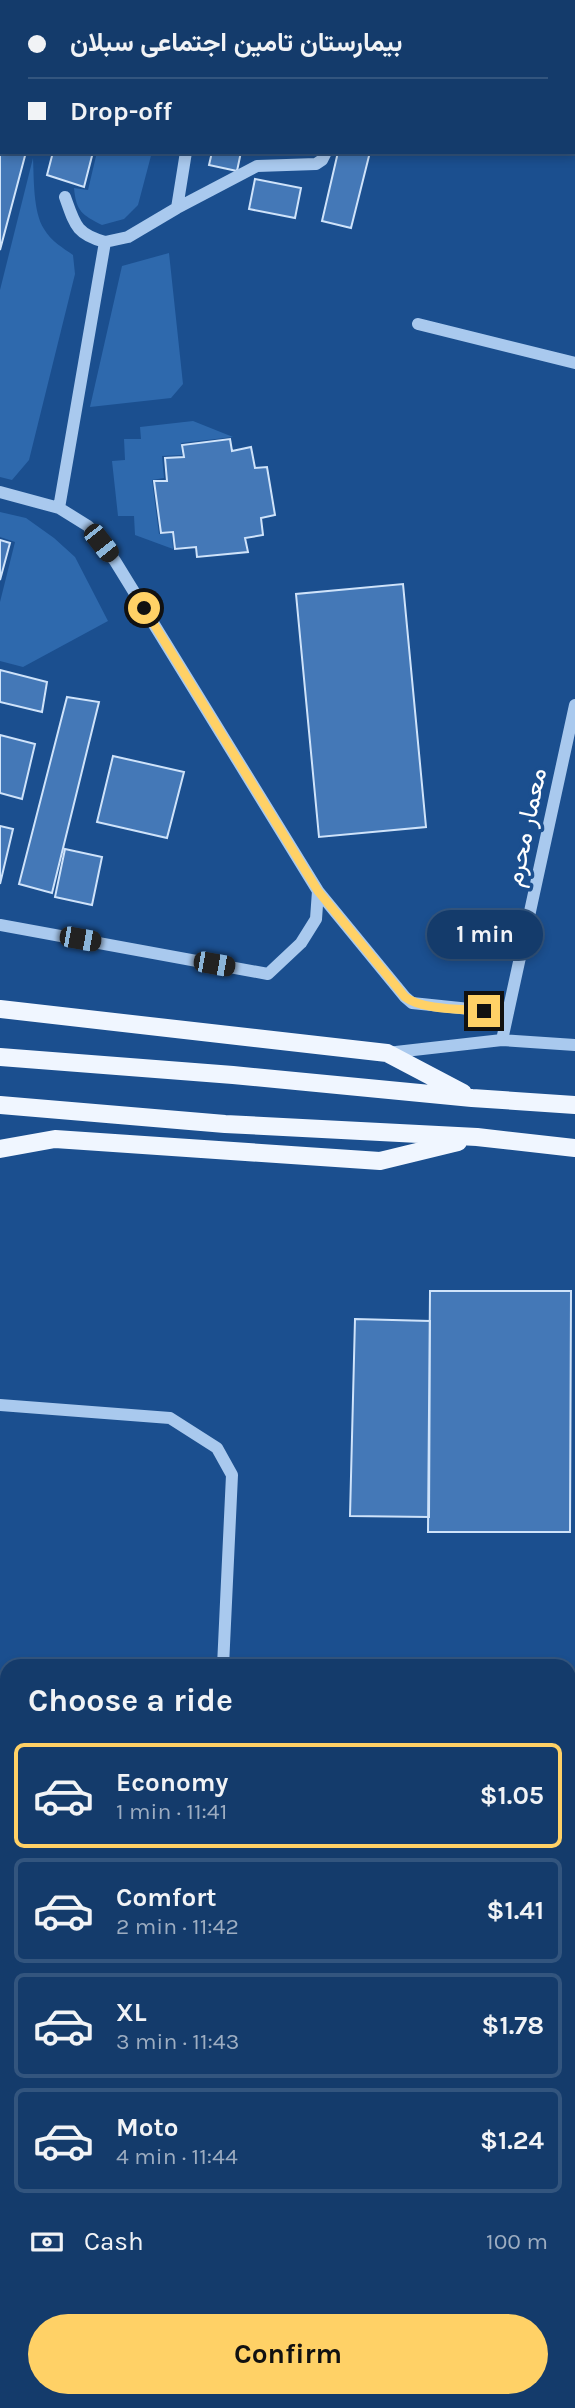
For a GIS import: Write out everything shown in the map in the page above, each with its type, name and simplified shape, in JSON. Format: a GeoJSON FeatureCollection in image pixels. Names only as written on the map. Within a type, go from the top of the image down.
{"type":"FeatureCollection","features":[{"type":"Feature","properties":{"kind":"main road"},"geometry":{"type":"LineString","coordinates":[[0,1009],[387,1053],[472,1098]]}},
{"type":"Feature","properties":{"kind":"main road"},"geometry":{"type":"LineString","coordinates":[[0,1057],[575,1105]]}},
{"type":"Feature","properties":{"kind":"main road"},"geometry":{"type":"LineString","coordinates":[[0,1105],[225,1124],[477,1137],[575,1148]]}},
{"type":"Feature","properties":{"kind":"main road"},"geometry":{"type":"LineString","coordinates":[[0,1149],[55,1139],[380,1161],[477,1137]]}},
{"type":"Feature","properties":{"kind":"main road"},"geometry":{"type":"LineString","coordinates":[[0,1140],[43,1141]]}},
{"type":"Feature","properties":{"kind":"street"},"geometry":{"type":"LineString","coordinates":[[177,208],[186,154]]}},
{"type":"Feature","properties":{"kind":"street"},"geometry":{"type":"LineString","coordinates":[[257,166],[260,154]]}},
{"type":"Feature","properties":{"kind":"street"},"geometry":{"type":"LineString","coordinates":[[65,197],[73,221],[85,236],[105,243],[128,237],[257,166],[316,164],[325,154]]}},
{"type":"Feature","properties":{"kind":"street"},"geometry":{"type":"LineString","coordinates":[[59,508],[105,243]]}},
{"type":"Feature","properties":{"kind":"street"},"geometry":{"type":"LineString","coordinates":[[418,324],[575,363]]}},
{"type":"Feature","properties":{"kind":"street"},"geometry":{"type":"LineString","coordinates":[[0,492],[59,508],[88,526],[115,561],[318,891],[405,997],[412,1003],[508,1013]]}},
{"type":"Feature","properties":{"kind":"street","name":"معمار محرم"},"geometry":{"type":"LineString","coordinates":[[502,1040],[575,705]]}},
{"type":"Feature","properties":{"kind":"street"},"geometry":{"type":"LineString","coordinates":[[0,925],[268,974],[301,943],[316,919],[318,891]]}},
{"type":"Feature","properties":{"kind":"street"},"geometry":{"type":"LineString","coordinates":[[387,1053],[502,1040],[575,1045]]}},
{"type":"Feature","properties":{"kind":"street"},"geometry":{"type":"LineString","coordinates":[[0,1405],[170,1418],[216,1448],[232,1475],[223,1659]]}},
{"type":"Feature","properties":{"kind":"shaded area"},"geometry":{"type":"Polygon","coordinates":[[[97,154],[151,154],[138,205],[124,219],[102,225],[89,218],[78,207],[74,188],[88,190],[97,154]]]}},
{"type":"Feature","properties":{"kind":"shaded area"},"geometry":{"type":"Polygon","coordinates":[[[33,158],[40,222],[57,244],[73,255],[75,274],[29,460],[12,480],[0,477],[0,290],[33,158]]]}},
{"type":"Feature","properties":{"kind":"shaded area"},"geometry":{"type":"Polygon","coordinates":[[[169,253],[183,384],[171,398],[90,407],[122,266],[169,253]]]}},
{"type":"Feature","properties":{"kind":"shaded area"},"geometry":{"type":"Polygon","coordinates":[[[193,421],[233,437],[181,443],[182,455],[162,456],[164,478],[152,480],[159,534],[172,534],[173,549],[135,535],[134,516],[118,516],[112,461],[125,460],[124,439],[141,439],[140,427],[193,421]]]}},
{"type":"Feature","properties":{"kind":"shaded area"},"geometry":{"type":"Polygon","coordinates":[[[0,512],[26,518],[75,557],[108,621],[23,667],[0,661],[0,602],[15,542],[0,537],[0,512]]]}},
{"type":"Feature","properties":{"kind":"building"},"geometry":{"type":"Polygon","coordinates":[[[0,154],[25,154],[0,250],[0,154]]]}},
{"type":"Feature","properties":{"kind":"building"},"geometry":{"type":"Polygon","coordinates":[[[52,154],[92,154],[84,187],[47,175],[52,154]]]}},
{"type":"Feature","properties":{"kind":"building"},"geometry":{"type":"Polygon","coordinates":[[[212,154],[241,154],[237,171],[209,165],[212,154]]]}},
{"type":"Feature","properties":{"kind":"building"},"geometry":{"type":"Polygon","coordinates":[[[338,154],[370,154],[351,228],[322,221],[338,154]]]}},
{"type":"Feature","properties":{"kind":"building"},"geometry":{"type":"Polygon","coordinates":[[[255,179],[301,188],[295,218],[249,209],[255,179]]]}},
{"type":"Feature","properties":{"kind":"building"},"geometry":{"type":"Polygon","coordinates":[[[230,439],[232,451],[251,447],[255,468],[267,467],[275,515],[261,518],[263,535],[245,538],[248,552],[197,557],[196,547],[175,549],[173,532],[161,533],[154,481],[167,481],[165,458],[184,457],[182,445],[230,439]]]}},
{"type":"Feature","properties":{"kind":"building"},"geometry":{"type":"Polygon","coordinates":[[[0,540],[10,543],[0,580],[0,540]]]}},
{"type":"Feature","properties":{"kind":"building"},"geometry":{"type":"Polygon","coordinates":[[[403,584],[426,827],[319,837],[296,594],[403,584]]]}},
{"type":"Feature","properties":{"kind":"building"},"geometry":{"type":"Polygon","coordinates":[[[0,670],[47,682],[42,712],[0,702],[0,670]]]}},
{"type":"Feature","properties":{"kind":"building"},"geometry":{"type":"Polygon","coordinates":[[[67,697],[99,702],[52,893],[19,884],[67,697]]]}},
{"type":"Feature","properties":{"kind":"building"},"geometry":{"type":"Polygon","coordinates":[[[0,735],[35,744],[22,799],[0,793],[0,735]]]}},
{"type":"Feature","properties":{"kind":"building"},"geometry":{"type":"Polygon","coordinates":[[[113,756],[184,772],[167,838],[97,822],[113,756]]]}},
{"type":"Feature","properties":{"kind":"building"},"geometry":{"type":"Polygon","coordinates":[[[0,826],[13,829],[0,884],[0,826]]]}},
{"type":"Feature","properties":{"kind":"building"},"geometry":{"type":"Polygon","coordinates":[[[65,849],[102,857],[92,905],[55,897],[65,849]]]}},
{"type":"Feature","properties":{"kind":"building"},"geometry":{"type":"Polygon","coordinates":[[[430,1291],[571,1291],[570,1532],[428,1532],[430,1291]]]}},
{"type":"Feature","properties":{"kind":"building"},"geometry":{"type":"Polygon","coordinates":[[[355,1319],[430,1321],[429,1517],[350,1516],[355,1319]]]}},
{"type":"Feature","properties":{"kind":"route"},"geometry":{"type":"LineString","coordinates":[[144,608],[318,891],[405,997],[412,1003],[423,1005],[484,1011]]}}]}
